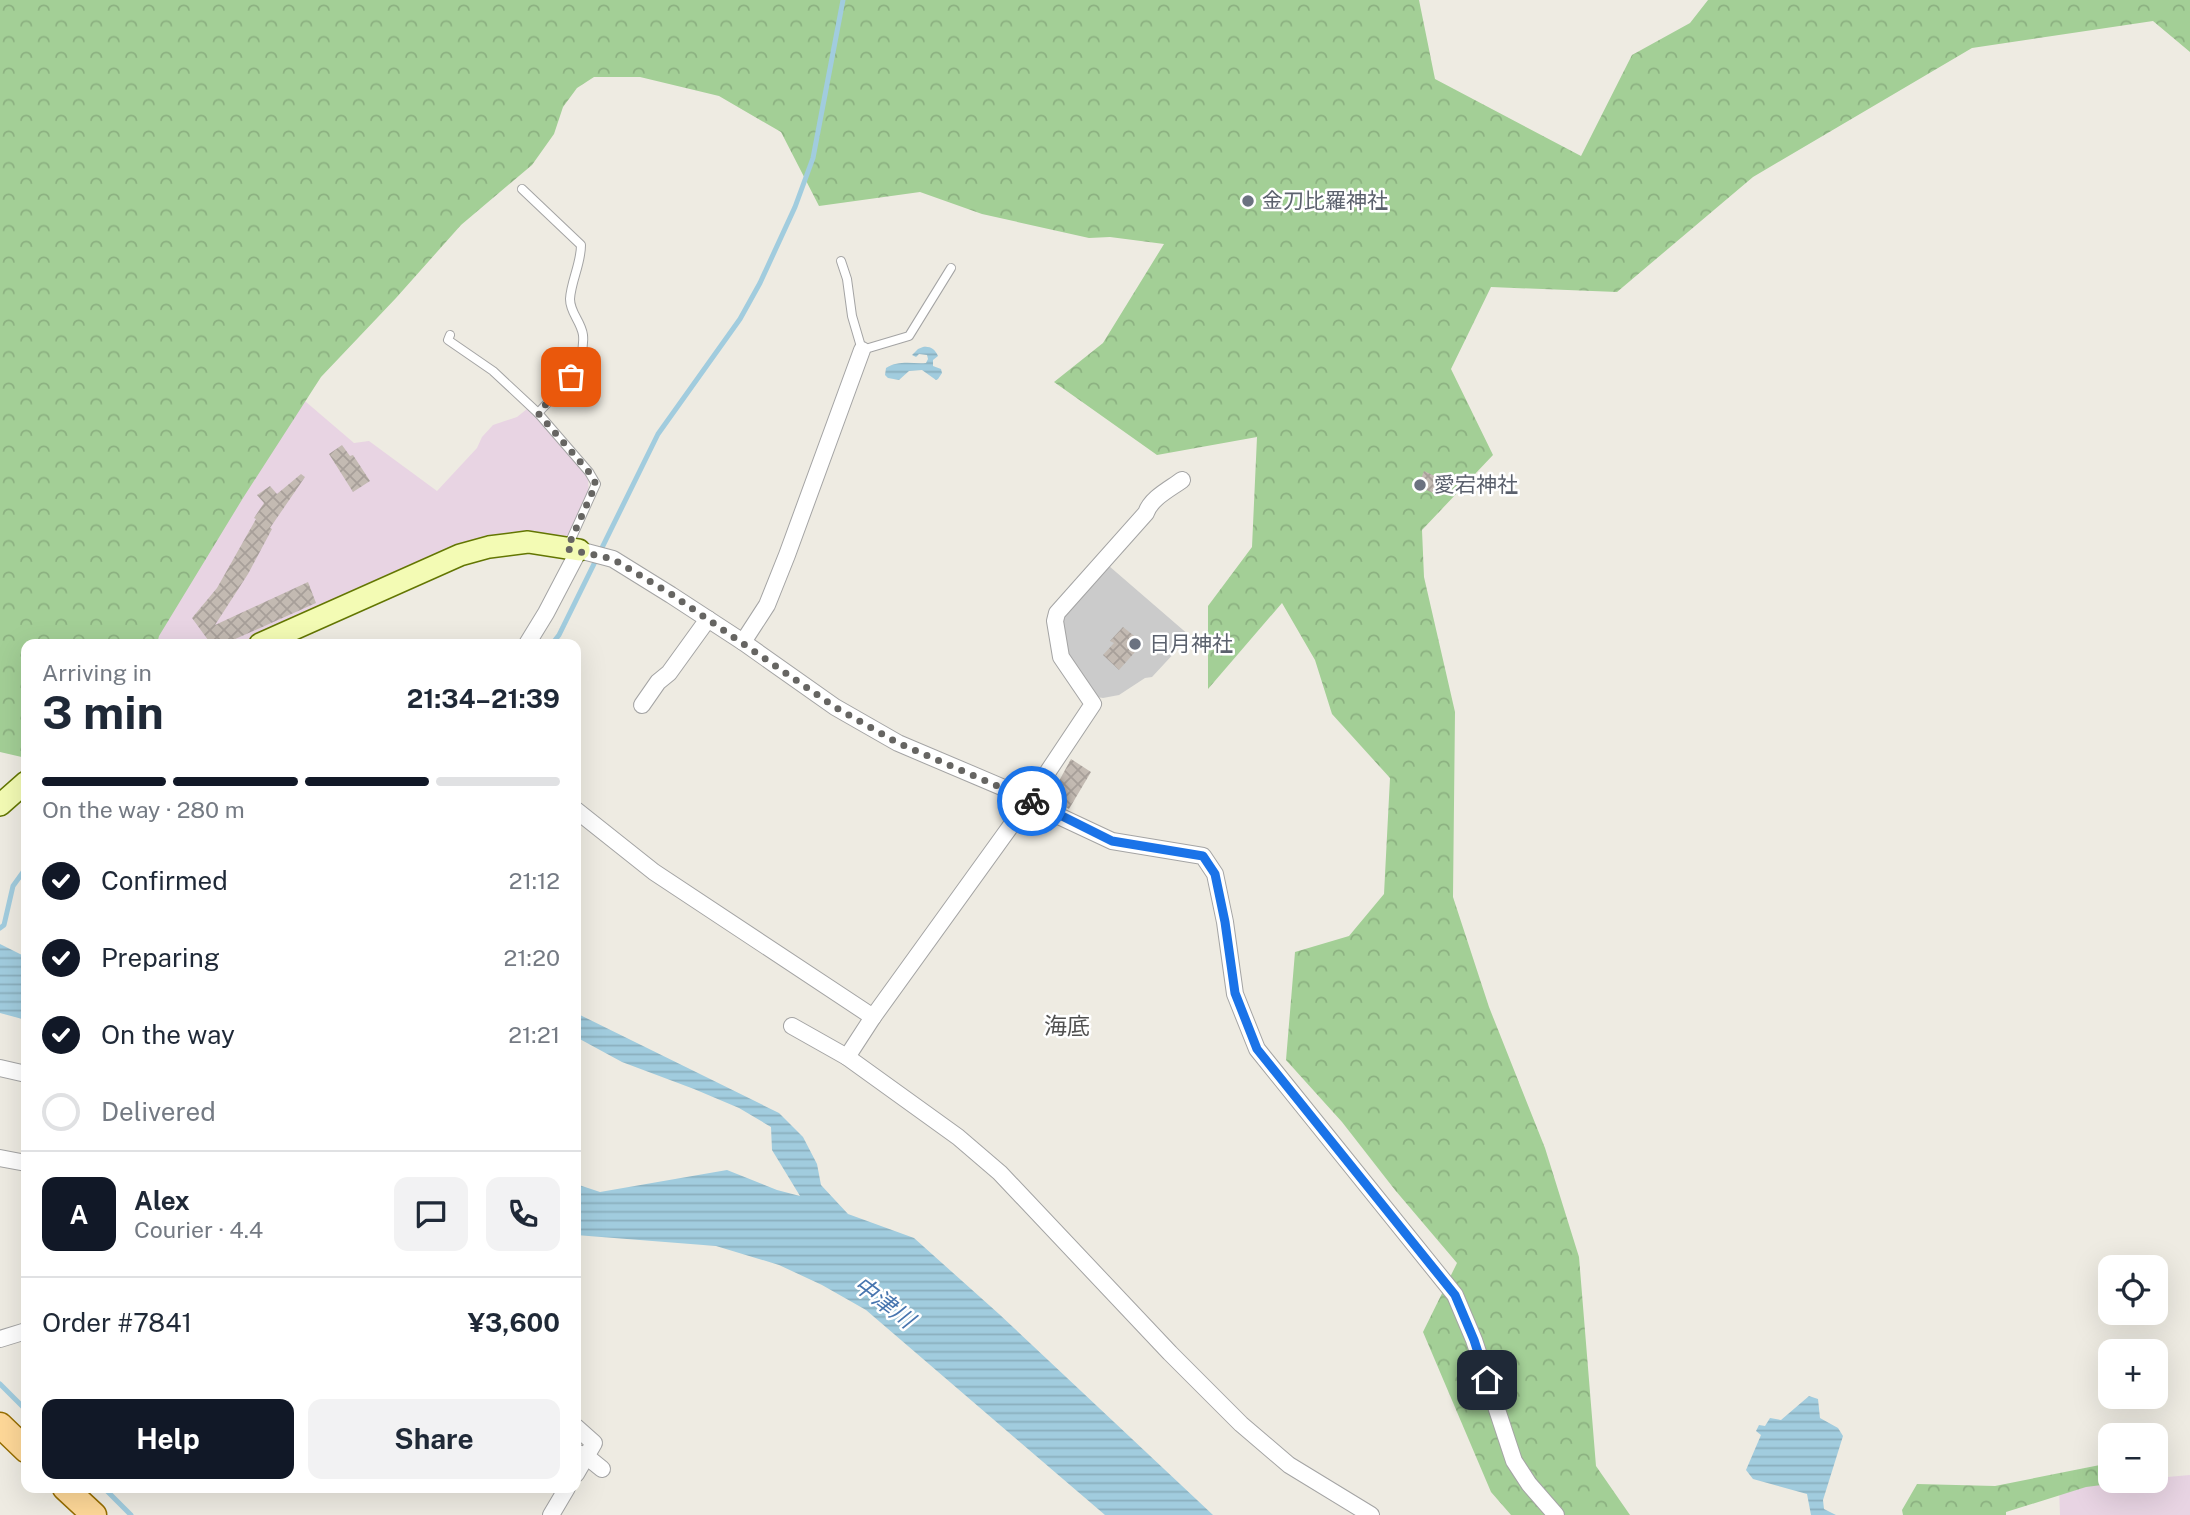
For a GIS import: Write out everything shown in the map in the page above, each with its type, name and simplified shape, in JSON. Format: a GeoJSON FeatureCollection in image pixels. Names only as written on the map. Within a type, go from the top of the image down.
{"type":"FeatureCollection","features":[{"type":"Feature","properties":{"kind":"main road"},"geometry":{"type":"LineString","coordinates":[[0,1425],[21,1445]]}},
{"type":"Feature","properties":{"kind":"main road"},"geometry":{"type":"LineString","coordinates":[[70,1493],[94,1515]]}},
{"type":"Feature","properties":{"kind":"street"},"geometry":{"type":"LineString","coordinates":[[743,642],[767,605],[862,350]]}},
{"type":"Feature","properties":{"kind":"street"},"geometry":{"type":"LineString","coordinates":[[847,1057],[1030,799],[1093,704],[1060,657],[1055,621],[1057,613],[1160,495],[1182,480]]}},
{"type":"Feature","properties":{"kind":"street"},"geometry":{"type":"LineString","coordinates":[[271,639],[460,555],[489,547],[528,542],[573,549],[613,559],[743,642],[835,707],[898,743],[1030,799],[1048,811],[1112,841],[1203,856],[1215,874],[1235,993],[1257,1049],[1455,1295],[1474,1340],[1514,1461],[1529,1484],[1556,1515]]}},
{"type":"Feature","properties":{"kind":"street"},"geometry":{"type":"LineString","coordinates":[[530,639],[546,613],[573,549]]}},
{"type":"Feature","properties":{"kind":"street"},"geometry":{"type":"LineString","coordinates":[[664,703],[646,699],[658,682],[669,673],[708,619]]}},
{"type":"Feature","properties":{"kind":"street"},"geometry":{"type":"LineString","coordinates":[[0,805],[21,786]]}},
{"type":"Feature","properties":{"kind":"street"},"geometry":{"type":"LineString","coordinates":[[581,814],[654,872],[873,1017]]}},
{"type":"Feature","properties":{"kind":"street"},"geometry":{"type":"LineString","coordinates":[[792,1026],[847,1057],[958,1137],[1000,1173],[1241,1424],[1289,1465],[1371,1515]]}},
{"type":"Feature","properties":{"kind":"street"},"geometry":{"type":"LineString","coordinates":[[0,1069],[21,1073]]}},
{"type":"Feature","properties":{"kind":"street"},"geometry":{"type":"LineString","coordinates":[[0,1157],[21,1162]]}},
{"type":"Feature","properties":{"kind":"street"},"geometry":{"type":"LineString","coordinates":[[0,1339],[21,1333]]}},
{"type":"Feature","properties":{"kind":"street"},"geometry":{"type":"LineString","coordinates":[[581,1431],[594,1443],[581,1454],[602,1469]]}},
{"type":"Feature","properties":{"kind":"street"},"geometry":{"type":"LineString","coordinates":[[551,1515],[565,1493]]}},
{"type":"Feature","properties":{"kind":"lane"},"geometry":{"type":"LineString","coordinates":[[522,189],[581,245],[570,297],[571,308],[583,335],[581,355],[571,377],[538,413]]}},
{"type":"Feature","properties":{"kind":"lane"},"geometry":{"type":"LineString","coordinates":[[841,261],[862,350],[909,336],[951,268]]}},
{"type":"Feature","properties":{"kind":"lane"},"geometry":{"type":"LineString","coordinates":[[450,335],[448,340],[493,371],[538,413],[589,472],[596,484],[573,549]]}},
{"type":"Feature","properties":{"kind":"shaded area"},"geometry":{"type":"Polygon","coordinates":[[[285,384],[354,443],[369,441],[437,491],[477,448],[482,437],[493,425],[517,417],[527,409],[547,428],[588,478],[589,495],[566,539],[537,536],[250,639],[121,639],[285,384]]]}},
{"type":"Feature","properties":{"kind":"shaded area"},"geometry":{"type":"Polygon","coordinates":[[[1109,566],[1190,636],[1152,677],[1145,678],[1119,695],[1103,698],[1097,697],[1064,656],[1059,616],[1109,566]]]}},
{"type":"Feature","properties":{"kind":"shaded area"},"geometry":{"type":"Polygon","coordinates":[[[2190,1475],[2190,1515],[2060,1515],[2059,1488],[2098,1484],[2098,1493],[2168,1493],[2168,1477],[2190,1475]]]}},
{"type":"Feature","properties":{"kind":"green space"},"geometry":{"type":"Polygon","coordinates":[[[0,0],[1419,0],[1435,79],[1581,156],[1632,55],[1690,23],[1708,0],[2190,0],[2190,52],[2153,21],[1972,48],[1753,177],[1617,292],[1491,287],[1451,369],[1493,455],[1422,530],[1424,577],[1455,712],[1453,897],[1489,1007],[1545,1148],[1579,1257],[1596,1466],[1630,1515],[1511,1515],[1491,1492],[1423,1332],[1457,1263],[1342,1122],[1286,1060],[1295,952],[1349,936],[1384,894],[1390,778],[1332,714],[1315,660],[1282,603],[1208,689],[1208,606],[1252,547],[1257,437],[1157,455],[1054,382],[1103,343],[1164,244],[1110,237],[1089,238],[982,214],[920,192],[819,206],[781,132],[719,96],[640,77],[594,77],[577,88],[563,107],[554,134],[532,165],[461,225],[321,377],[243,498],[158,639],[21,639],[21,757],[0,752],[0,0]]]}},
{"type":"Feature","properties":{"kind":"green space"},"geometry":{"type":"Polygon","coordinates":[[[2098,1465],[2098,1485],[2006,1512],[2006,1515],[1903,1515],[1902,1510],[1917,1484],[1995,1486],[2098,1465]]]}},
{"type":"Feature","properties":{"kind":"water"},"geometry":{"type":"Polygon","coordinates":[[[923,347],[932,348],[938,356],[933,360],[933,366],[941,369],[942,373],[938,379],[922,370],[909,371],[899,380],[885,375],[886,368],[896,364],[926,363],[927,355],[912,355],[923,347]]]}},
{"type":"Feature","properties":{"kind":"water"},"geometry":{"type":"Polygon","coordinates":[[[0,944],[21,954],[21,1019],[0,1013],[0,944]]]}},
{"type":"Feature","properties":{"kind":"water","name":"中津川"},"geometry":{"type":"Polygon","coordinates":[[[581,1015],[779,1113],[803,1137],[817,1164],[821,1185],[848,1214],[914,1238],[1213,1515],[1105,1515],[866,1310],[779,1265],[716,1246],[581,1235],[581,1186],[600,1192],[727,1170],[800,1196],[772,1150],[771,1127],[739,1108],[622,1062],[581,1040],[581,1015]]]}},
{"type":"Feature","properties":{"kind":"water"},"geometry":{"type":"Polygon","coordinates":[[[1809,1396],[1818,1399],[1820,1418],[1838,1428],[1843,1436],[1823,1500],[1824,1509],[1836,1515],[1811,1515],[1807,1494],[1753,1479],[1746,1470],[1761,1435],[1756,1431],[1759,1425],[1765,1426],[1770,1418],[1781,1420],[1809,1396]]]}},
{"type":"Feature","properties":{"kind":"building"},"geometry":{"type":"Polygon","coordinates":[[[342,445],[350,456],[353,455],[370,481],[353,492],[329,454],[342,445]]]}},
{"type":"Feature","properties":{"kind":"building"},"geometry":{"type":"Polygon","coordinates":[[[1424,471],[1439,478],[1433,493],[1418,486],[1424,471]]]}},
{"type":"Feature","properties":{"kind":"building"},"geometry":{"type":"Polygon","coordinates":[[[301,474],[305,477],[270,528],[272,529],[248,574],[215,625],[308,582],[316,603],[235,639],[207,639],[192,618],[217,588],[256,519],[254,518],[264,503],[257,495],[270,486],[277,494],[301,474]]]}},
{"type":"Feature","properties":{"kind":"building"},"geometry":{"type":"Polygon","coordinates":[[[1123,627],[1143,643],[1119,670],[1103,655],[1114,643],[1110,641],[1123,627]]]}},
{"type":"Feature","properties":{"kind":"building"},"geometry":{"type":"Polygon","coordinates":[[[1071,759],[1091,772],[1069,809],[1045,795],[1056,779],[1059,781],[1071,759]]]}},
{"type":"Feature","properties":{"kind":"waterway"},"geometry":{"type":"LineString","coordinates":[[556,639],[658,434],[740,319],[795,207],[813,158],[843,0]]}},
{"type":"Feature","properties":{"kind":"waterway"},"geometry":{"type":"LineString","coordinates":[[0,928],[4,925],[13,886],[21,875]]}},
{"type":"Feature","properties":{"kind":"waterway"},"geometry":{"type":"LineString","coordinates":[[0,1384],[21,1405]]}},
{"type":"Feature","properties":{"kind":"waterway"},"geometry":{"type":"LineString","coordinates":[[109,1493],[131,1515]]}},
{"type":"Feature","properties":{"kind":"way so far"},"geometry":{"type":"LineString","coordinates":[[571,377],[538,413],[589,472],[596,484],[567,549],[613,559],[671,594],[835,707],[898,743],[1032,801]]}},
{"type":"Feature","properties":{"kind":"place","name":"金刀比羅神社"},"geometry":{"type":"Point","coordinates":[1248,201]}},
{"type":"Feature","properties":{"kind":"place","name":"愛宕神社"},"geometry":{"type":"Point","coordinates":[1420,485]}},
{"type":"Feature","properties":{"kind":"place","name":"日月神社"},"geometry":{"type":"Point","coordinates":[1135,644]}},
{"type":"Feature","properties":{"kind":"district","name":"海底"},"geometry":{"type":"Point","coordinates":[1067,1026]}},
{"type":"Feature","properties":{"kind":"route"},"geometry":{"type":"LineString","coordinates":[[1032,801],[1112,841],[1203,856],[1215,874],[1235,993],[1257,1049],[1455,1295],[1487,1380]]}}]}
